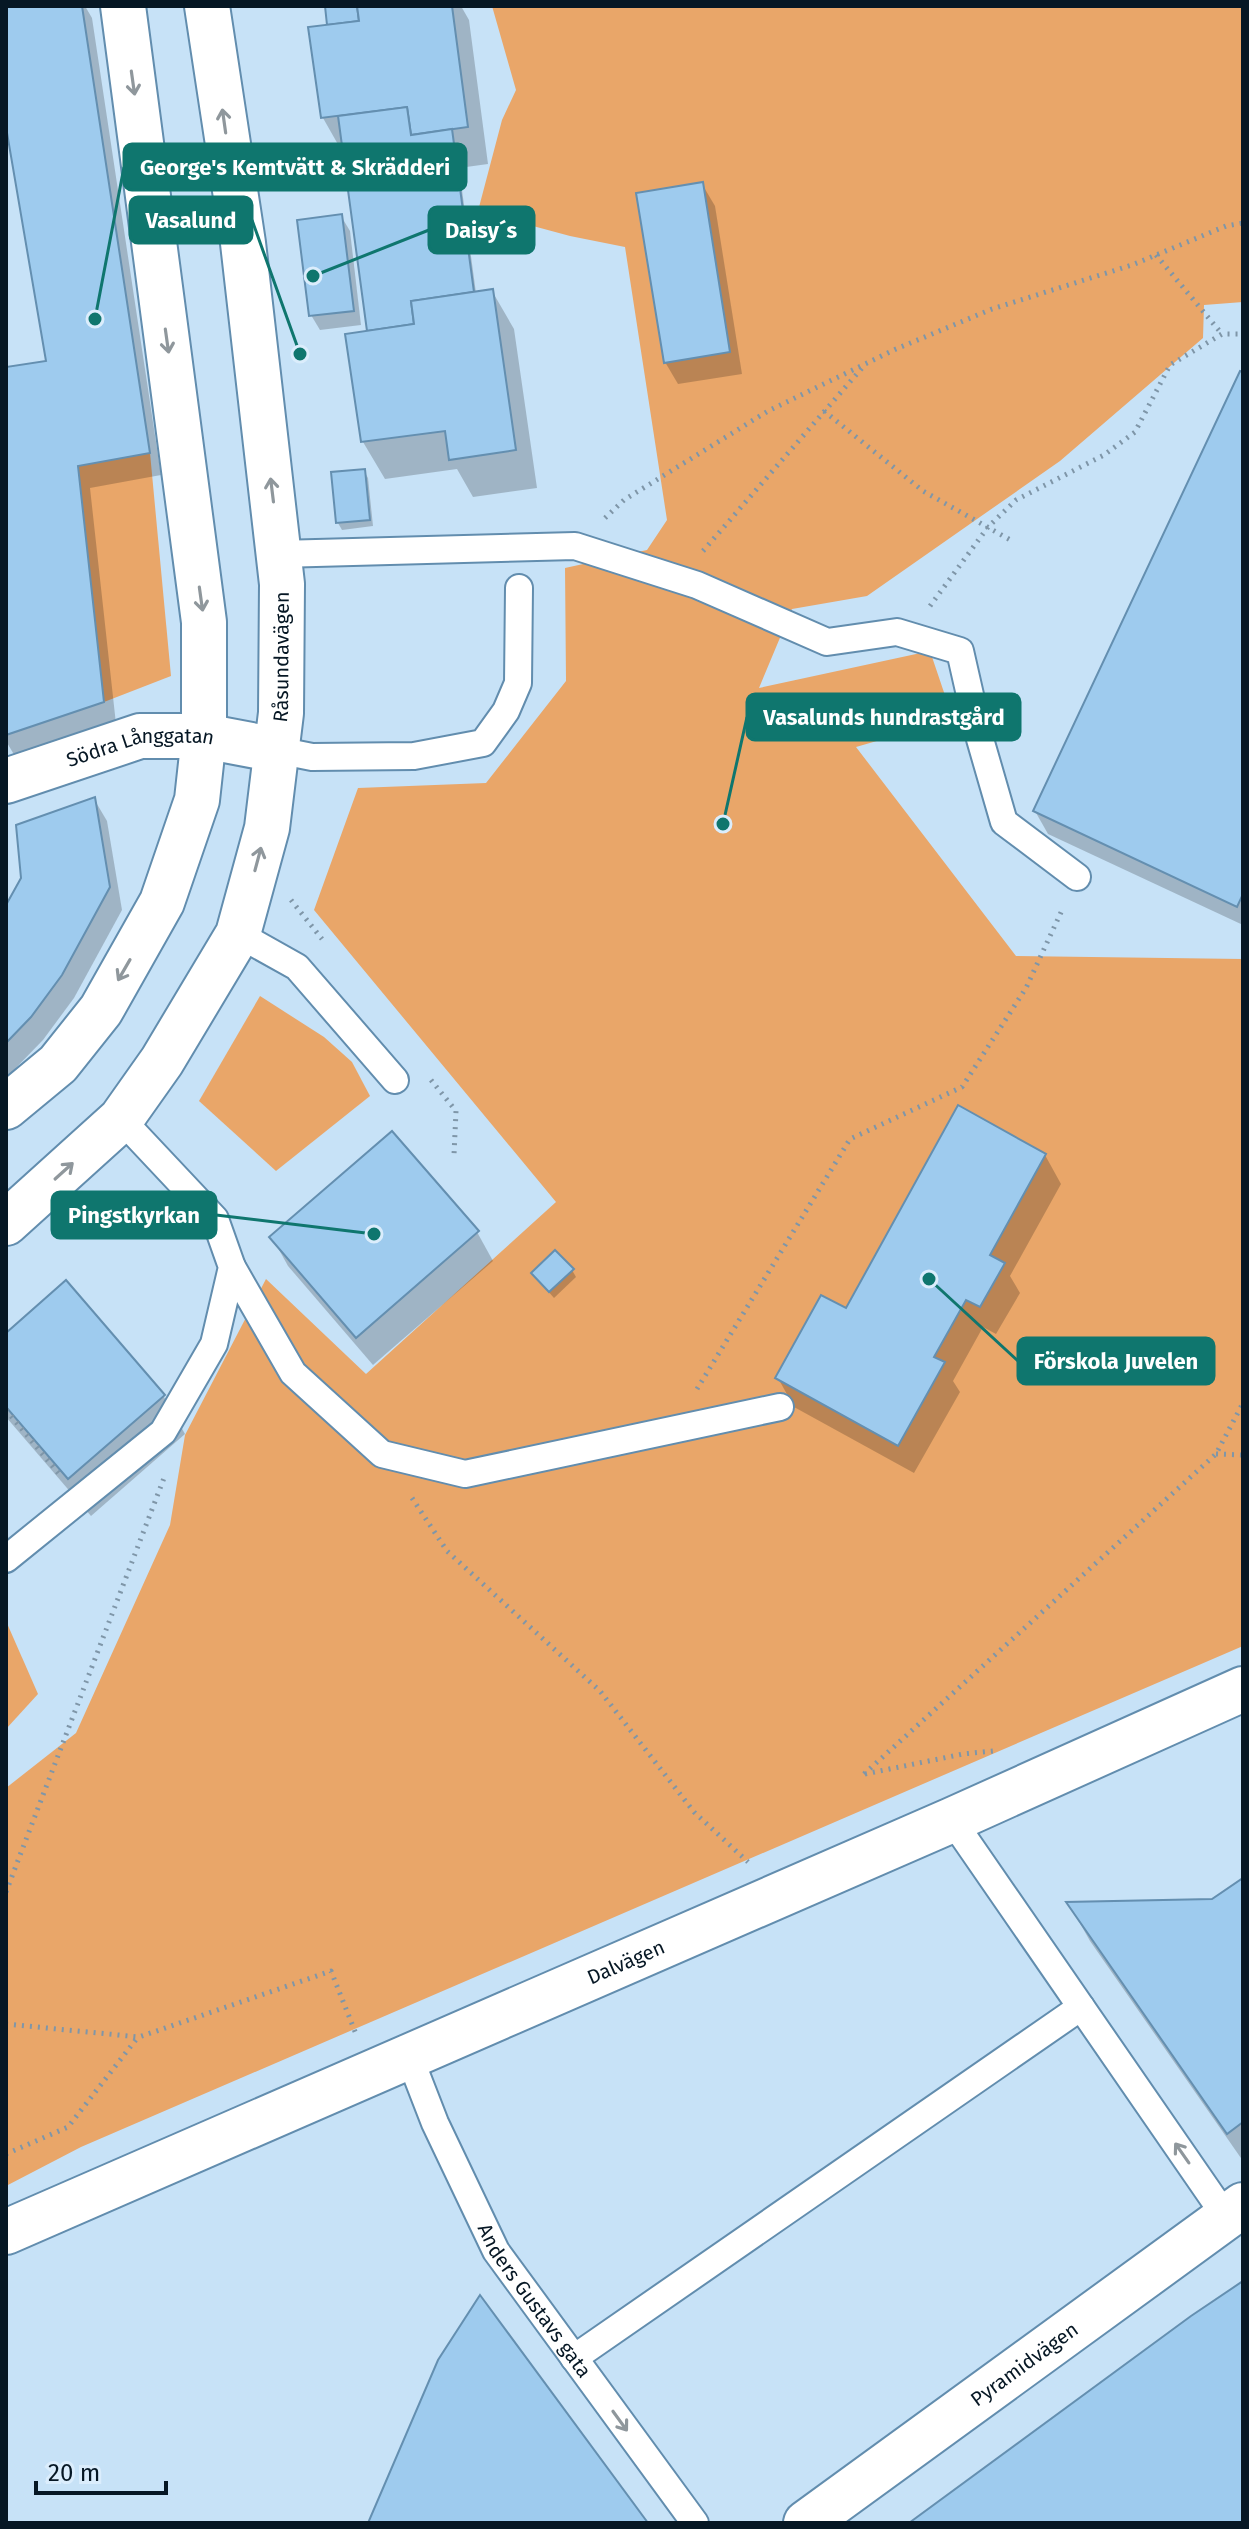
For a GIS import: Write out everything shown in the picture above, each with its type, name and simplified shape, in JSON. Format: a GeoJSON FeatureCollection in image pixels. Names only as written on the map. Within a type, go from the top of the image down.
{"type":"FeatureCollection","features":[{"type":"Feature","properties":{"kind":"street"},"geometry":{"type":"LineString","coordinates":[[6,1107],[58,1064],[101,1010],[162,902],[197,800],[204,736],[204,622],[123,6]]}},
{"type":"Feature","properties":{"kind":"street","name":"Råsundavägen"},"geometry":{"type":"LineString","coordinates":[[6,1223],[121,1119],[162,1061],[238,934],[267,828],[277,750],[282,584],[243,243],[207,6]]}},
{"type":"Feature","properties":{"kind":"street","name":"Södra Långgatan"},"geometry":{"type":"LineString","coordinates":[[6,781],[140,736],[204,736],[277,750]]}},
{"type":"Feature","properties":{"kind":"street","name":"Dalvägen"},"geometry":{"type":"LineString","coordinates":[[6,2232],[952,1820],[1243,1689]]}},
{"type":"Feature","properties":{"kind":"street","name":"Pyramidvägen"},"geometry":{"type":"LineString","coordinates":[[806,2523],[1235,2211]]}},
{"type":"Feature","properties":{"kind":"lane"},"geometry":{"type":"LineString","coordinates":[[279,554],[575,546],[680,579],[827,642],[897,632],[960,651],[980,739],[1004,822],[1077,877]]}},
{"type":"Feature","properties":{"kind":"lane"},"geometry":{"type":"LineString","coordinates":[[277,750],[312,757],[414,756],[483,743],[506,711],[518,683],[519,588]]}},
{"type":"Feature","properties":{"kind":"lane"},"geometry":{"type":"LineString","coordinates":[[238,934],[297,967],[395,1080]]}},
{"type":"Feature","properties":{"kind":"lane"},"geometry":{"type":"LineString","coordinates":[[121,1119],[215,1219],[232,1267],[293,1373],[382,1454],[465,1474],[780,1407]]}},
{"type":"Feature","properties":{"kind":"lane"},"geometry":{"type":"LineString","coordinates":[[6,1559],[163,1432],[214,1344],[232,1267]]}},
{"type":"Feature","properties":{"kind":"lane"},"geometry":{"type":"LineString","coordinates":[[952,1820],[1081,2007],[1235,2211]]}},
{"type":"Feature","properties":{"kind":"lane"},"geometry":{"type":"LineString","coordinates":[[574,2358],[1081,2007]]}},
{"type":"Feature","properties":{"kind":"lane","name":"Anders Gustavs gata"},"geometry":{"type":"LineString","coordinates":[[390,2064],[435,2123],[496,2251],[695,2523]]}},
{"type":"Feature","properties":{"kind":"path"},"geometry":{"type":"LineString","coordinates":[[575,546],[624,500],[768,411],[865,364],[992,309],[1132,265],[1226,226],[1243,223]]}},
{"type":"Feature","properties":{"kind":"path"},"geometry":{"type":"LineString","coordinates":[[1156,255],[1222,334]]}},
{"type":"Feature","properties":{"kind":"path"},"geometry":{"type":"LineString","coordinates":[[912,636],[936,594],[988,527],[1016,500],[1104,455],[1135,432],[1170,365],[1222,334],[1243,334]]}},
{"type":"Feature","properties":{"kind":"path"},"geometry":{"type":"LineString","coordinates":[[680,579],[865,364]]}},
{"type":"Feature","properties":{"kind":"path"},"geometry":{"type":"LineString","coordinates":[[824,411],[923,491],[1014,542]]}},
{"type":"Feature","properties":{"kind":"path"},"geometry":{"type":"LineString","coordinates":[[672,1430],[850,1139],[962,1087],[1026,988],[1077,877]]}},
{"type":"Feature","properties":{"kind":"path"},"geometry":{"type":"LineString","coordinates":[[864,1774],[1216,1454],[1243,1403]]}},
{"type":"Feature","properties":{"kind":"path"},"geometry":{"type":"LineString","coordinates":[[6,1410],[79,1499]]}},
{"type":"Feature","properties":{"kind":"path"},"geometry":{"type":"LineString","coordinates":[[6,1892],[165,1474],[163,1432]]}},
{"type":"Feature","properties":{"kind":"path"},"geometry":{"type":"LineString","coordinates":[[382,1454],[447,1551],[600,1691],[694,1812],[747,1861],[767,1900]]}},
{"type":"Feature","properties":{"kind":"path"},"geometry":{"type":"LineString","coordinates":[[1216,1454],[1243,1455]]}},
{"type":"Feature","properties":{"kind":"path"},"geometry":{"type":"LineString","coordinates":[[6,2024],[139,2037],[331,1971],[390,2064]]}},
{"type":"Feature","properties":{"kind":"path"},"geometry":{"type":"LineString","coordinates":[[6,2154],[68,2127],[139,2037]]}},
{"type":"Feature","properties":{"kind":"shaded area"},"geometry":{"type":"Polygon","coordinates":[[[492,6],[1243,6],[1243,302],[1204,305],[1203,338],[1060,461],[867,596],[792,609],[759,688],[930,651],[953,719],[856,747],[1016,956],[1243,959],[1243,1646],[81,2147],[6,2186],[6,1788],[76,1733],[170,1525],[185,1435],[266,1279],[366,1374],[556,1202],[314,910],[358,788],[486,783],[566,681],[565,568],[647,550],[667,520],[625,247],[478,211],[502,120],[516,90],[492,6]]]}},
{"type":"Feature","properties":{"kind":"shaded area"},"geometry":{"type":"Polygon","coordinates":[[[150,453],[171,676],[104,702],[78,466],[150,453]]]}},
{"type":"Feature","properties":{"kind":"shaded area"},"geometry":{"type":"Polygon","coordinates":[[[260,996],[324,1037],[352,1062],[370,1096],[276,1171],[199,1101],[260,996]]]}},
{"type":"Feature","properties":{"kind":"shaded area"},"geometry":{"type":"Polygon","coordinates":[[[6,1621],[38,1694],[6,1729],[6,1621]]]}},
{"type":"Feature","properties":{"kind":"building"},"geometry":{"type":"Polygon","coordinates":[[[6,6],[82,6],[150,453],[78,466],[104,702],[6,735],[6,367],[46,361],[6,127],[6,6]]]}},
{"type":"Feature","properties":{"kind":"building"},"geometry":{"type":"Polygon","coordinates":[[[325,6],[357,6],[359,21],[327,25],[325,6]]]}},
{"type":"Feature","properties":{"kind":"building"},"geometry":{"type":"Polygon","coordinates":[[[357,6],[452,6],[468,127],[411,135],[407,107],[321,118],[308,27],[359,21],[357,6]]]}},
{"type":"Feature","properties":{"kind":"building"},"geometry":{"type":"Polygon","coordinates":[[[407,107],[411,135],[452,129],[474,292],[411,301],[414,324],[367,331],[338,116],[407,107]]]}},
{"type":"Feature","properties":{"kind":"building"},"geometry":{"type":"Polygon","coordinates":[[[703,182],[730,352],[664,363],[636,193],[703,182]]]}},
{"type":"Feature","properties":{"kind":"building"},"geometry":{"type":"Polygon","coordinates":[[[342,214],[354,311],[309,316],[297,220],[342,214]]]}},
{"type":"Feature","properties":{"kind":"building"},"geometry":{"type":"Polygon","coordinates":[[[493,289],[516,450],[449,460],[445,431],[361,442],[345,334],[414,324],[411,301],[493,289]]]}},
{"type":"Feature","properties":{"kind":"building"},"geometry":{"type":"Polygon","coordinates":[[[1240,371],[1243,372],[1243,894],[1237,907],[1033,811],[1240,371]]]}},
{"type":"Feature","properties":{"kind":"building"},"geometry":{"type":"Polygon","coordinates":[[[365,469],[370,520],[336,523],[331,472],[365,469]]]}},
{"type":"Feature","properties":{"kind":"building"},"geometry":{"type":"Polygon","coordinates":[[[95,797],[110,887],[62,975],[31,1017],[6,1043],[6,905],[21,878],[16,825],[95,797]]]}},
{"type":"Feature","properties":{"kind":"building"},"geometry":{"type":"Polygon","coordinates":[[[958,1105],[1046,1154],[990,1255],[1005,1263],[980,1307],[966,1300],[934,1357],[945,1362],[898,1446],[775,1378],[821,1295],[846,1308],[958,1105]]]}},
{"type":"Feature","properties":{"kind":"building"},"geometry":{"type":"Polygon","coordinates":[[[392,1131],[479,1231],[356,1338],[269,1237],[392,1131]]]}},
{"type":"Feature","properties":{"kind":"building"},"geometry":{"type":"Polygon","coordinates":[[[555,1250],[574,1269],[549,1292],[531,1273],[555,1250]]]}},
{"type":"Feature","properties":{"kind":"building"},"geometry":{"type":"Polygon","coordinates":[[[66,1280],[165,1395],[68,1479],[6,1407],[6,1333],[66,1280]]]}},
{"type":"Feature","properties":{"kind":"building"},"geometry":{"type":"Polygon","coordinates":[[[1243,1878],[1243,2122],[1227,2134],[1066,1902],[1212,1899],[1243,1878]]]}},
{"type":"Feature","properties":{"kind":"building"},"geometry":{"type":"Polygon","coordinates":[[[1243,2281],[1243,2523],[909,2523],[1191,2316],[1243,2281]]]}},
{"type":"Feature","properties":{"kind":"building"},"geometry":{"type":"Polygon","coordinates":[[[480,2295],[648,2523],[368,2523],[438,2360],[480,2295]]]}},
{"type":"Feature","properties":{"kind":"place","name":"Daisy´s"},"geometry":{"type":"Point","coordinates":[313,276]}},
{"type":"Feature","properties":{"kind":"place","name":"George's Kemtvätt & Skrädderi"},"geometry":{"type":"Point","coordinates":[95,319]}},
{"type":"Feature","properties":{"kind":"place","name":"Vasalund"},"geometry":{"type":"Point","coordinates":[300,354]}},
{"type":"Feature","properties":{"kind":"place","name":"Vasalunds hundrastgård"},"geometry":{"type":"Point","coordinates":[723,824]}},
{"type":"Feature","properties":{"kind":"place","name":"Pingstkyrkan"},"geometry":{"type":"Point","coordinates":[374,1234]}},
{"type":"Feature","properties":{"kind":"place","name":"Förskola Juvelen"},"geometry":{"type":"Point","coordinates":[929,1279]}}]}
